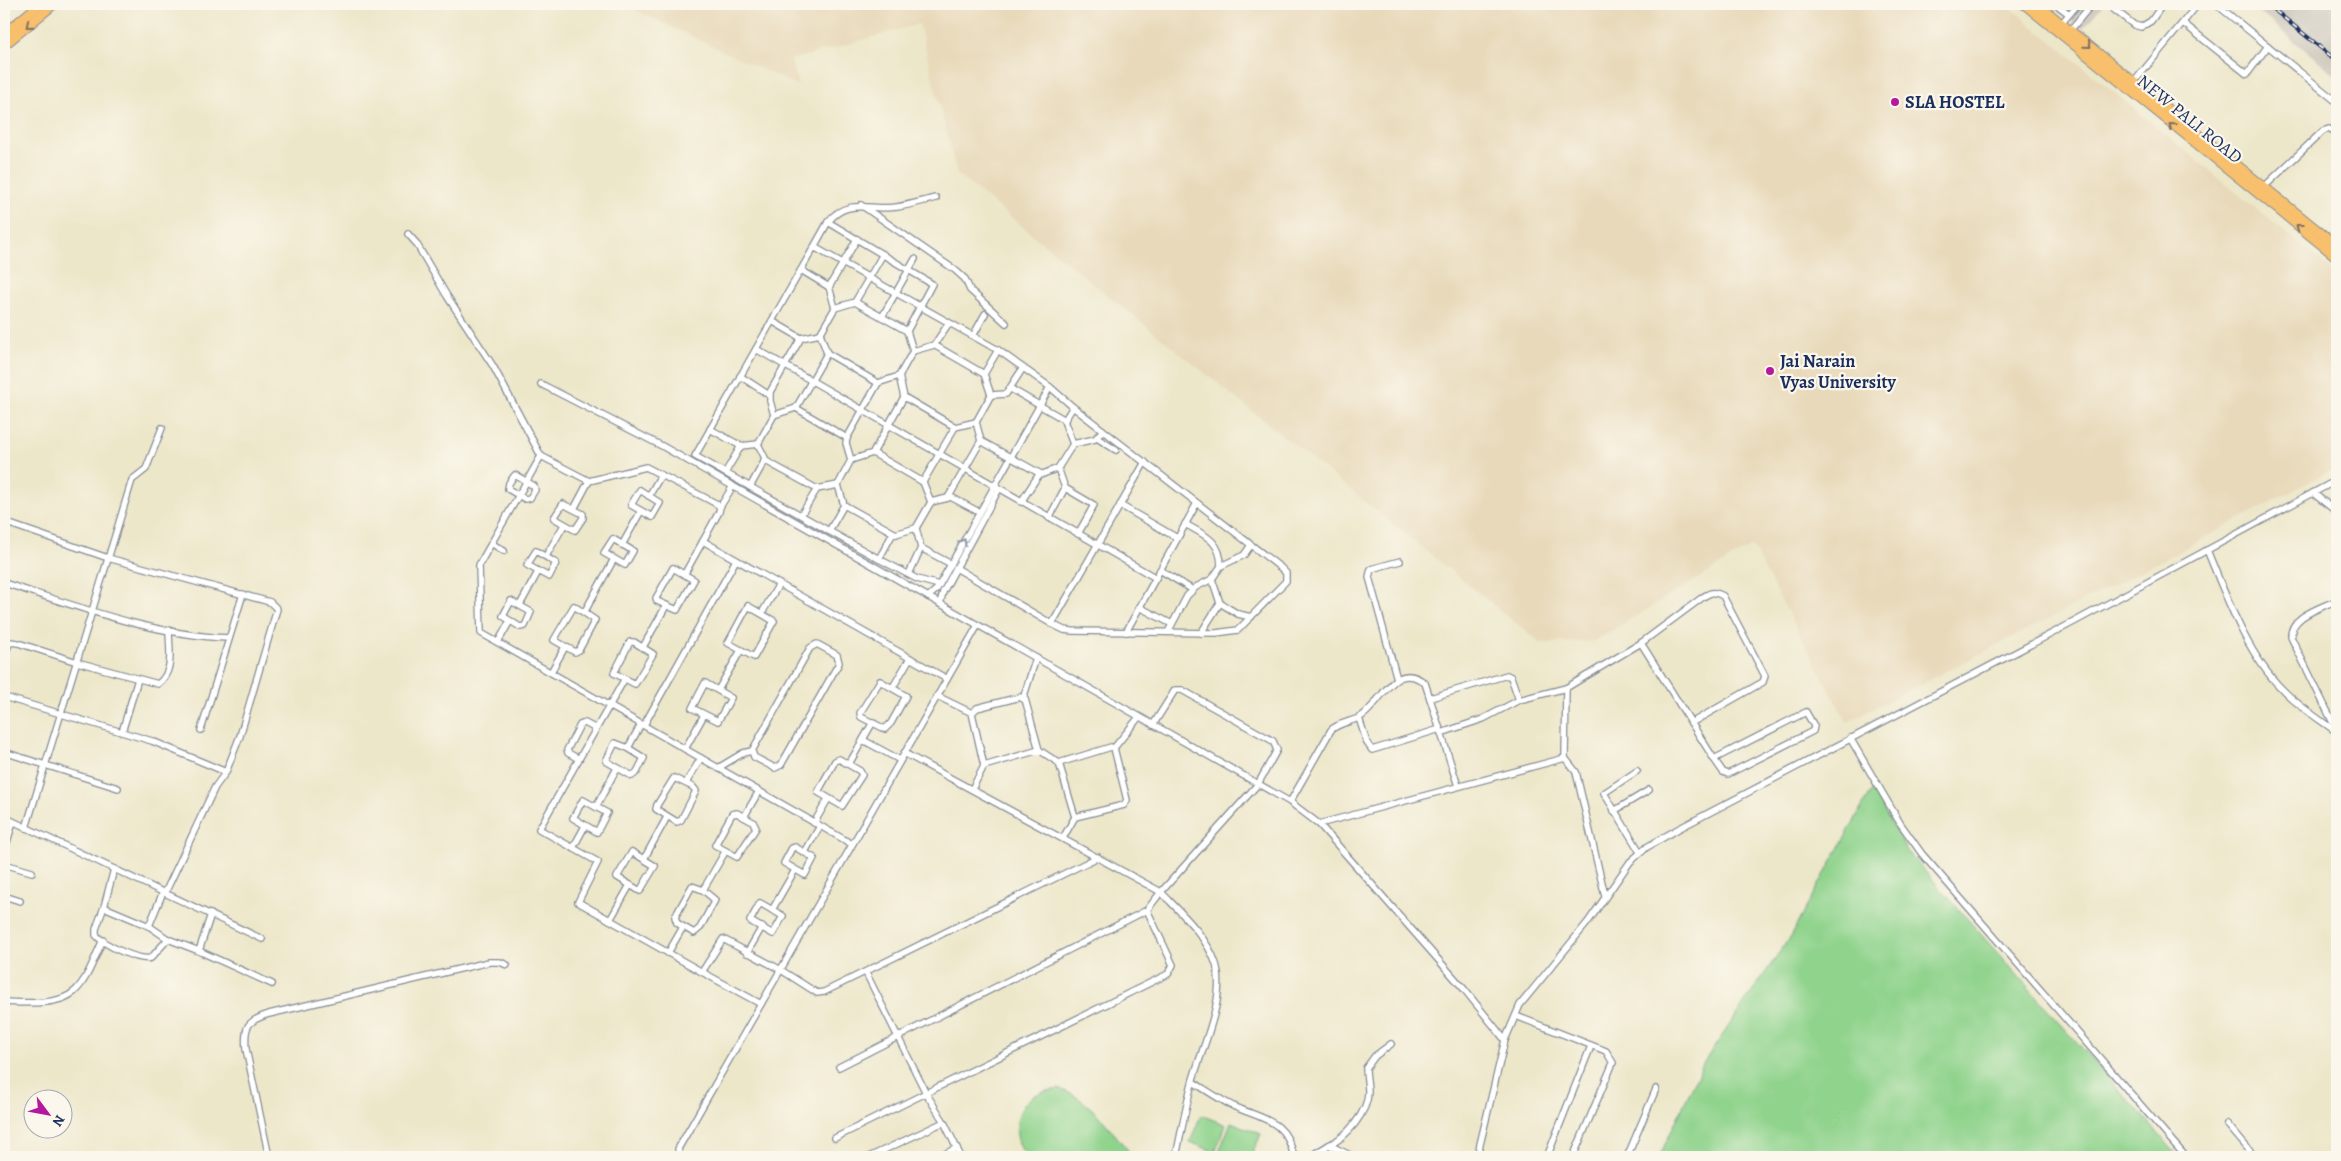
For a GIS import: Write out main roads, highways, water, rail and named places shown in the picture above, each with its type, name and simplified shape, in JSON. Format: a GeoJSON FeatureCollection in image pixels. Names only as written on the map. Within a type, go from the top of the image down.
{"type":"FeatureCollection","features":[{"type":"Feature","properties":{"kind":"highway"},"geometry":{"type":"LineString","coordinates":[[4,34],[40,4]]}},
{"type":"Feature","properties":{"kind":"highway"},"geometry":{"type":"LineString","coordinates":[[4,45],[54,4]]}},
{"type":"Feature","properties":{"kind":"highway","name":"NEW PALI ROAD"},"geometry":{"type":"LineString","coordinates":[[2024,4],[2059,27]]}},
{"type":"Feature","properties":{"kind":"highway","name":"NEW PALI ROAD"},"geometry":{"type":"LineString","coordinates":[[2037,4],[2067,34],[2337,257]]}},
{"type":"Feature","properties":{"kind":"highway","name":"NEW PALI ROAD"},"geometry":{"type":"LineString","coordinates":[[2067,34],[2134,82],[2337,246]]}},
{"type":"Feature","properties":{"kind":"railway"},"geometry":{"type":"LineString","coordinates":[[2267,4],[2337,61]]}},
{"type":"Feature","properties":{"kind":"place","name":"SLA HOSTEL"},"geometry":{"type":"Point","coordinates":[1895,102]}},
{"type":"Feature","properties":{"kind":"place","name":"Jai Narain Vyas University"},"geometry":{"type":"Point","coordinates":[1770,371]}}]}
